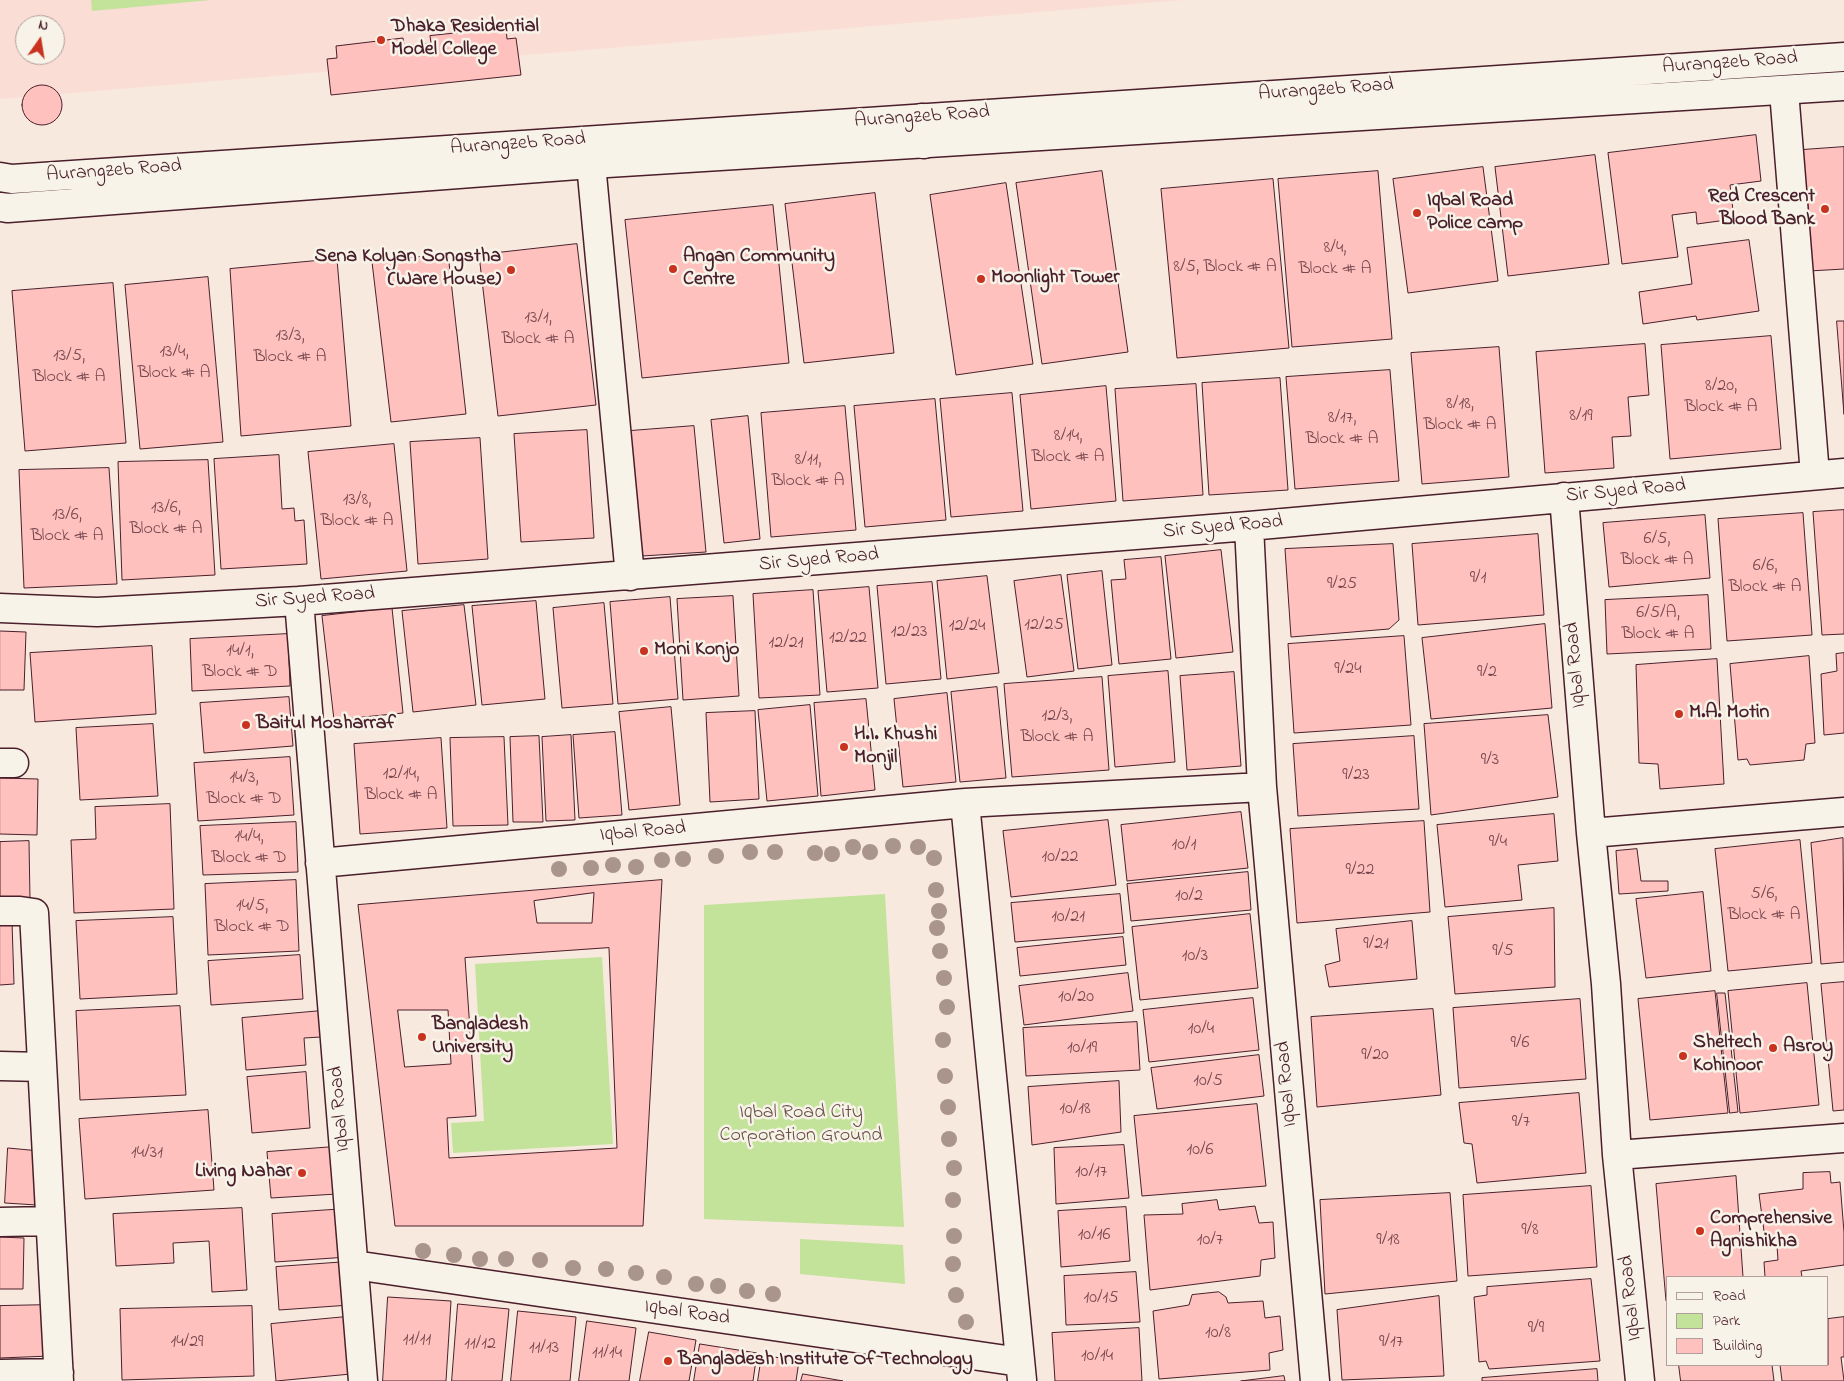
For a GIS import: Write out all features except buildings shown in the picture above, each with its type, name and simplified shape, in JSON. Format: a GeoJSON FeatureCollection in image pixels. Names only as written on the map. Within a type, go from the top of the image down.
{"type":"FeatureCollection","features":[{"type":"Feature","properties":{"kind":"street","name":"Aurangzeb Road"},"geometry":{"type":"LineString","coordinates":[[0,208],[591,164],[923,131],[1844,57]]}},
{"type":"Feature","properties":{"kind":"street","name":"Aurangzeb Road"},"geometry":{"type":"LineString","coordinates":[[0,177],[12,179],[923,131],[1784,91],[1844,86]]}},
{"type":"Feature","properties":{"kind":"street"},"geometry":{"type":"LineString","coordinates":[[1784,91],[1815,475]]}},
{"type":"Feature","properties":{"kind":"street"},"geometry":{"type":"LineString","coordinates":[[591,164],[630,576]]}},
{"type":"Feature","properties":{"kind":"street","name":"Sir Syed Road"},"geometry":{"type":"LineString","coordinates":[[0,608],[97,612],[299,601],[1250,526],[1844,473]]}},
{"type":"Feature","properties":{"kind":"street","name":"Iqbal Road"},"geometry":{"type":"LineString","coordinates":[[1564,497],[1591,833],[1606,984],[1617,1155],[1640,1381]]}},
{"type":"Feature","properties":{"kind":"street","name":"Iqbal Road"},"geometry":{"type":"LineString","coordinates":[[1250,526],[1262,787],[1315,1381]]}},
{"type":"Feature","properties":{"kind":"street","name":"Iqbal Road"},"geometry":{"type":"LineString","coordinates":[[299,601],[364,1381]]}},
{"type":"Feature","properties":{"kind":"street","name":"Iqbal Road"},"geometry":{"type":"LineString","coordinates":[[320,863],[965,803],[1262,787]]}},
{"type":"Feature","properties":{"kind":"street","name":"Iqbal Road"},"geometry":{"type":"LineString","coordinates":[[354,1265],[1021,1372],[965,803]]}},
{"type":"Feature","properties":{"kind":"street"},"geometry":{"type":"LineString","coordinates":[[1591,833],[1844,812]]}},
{"type":"Feature","properties":{"kind":"street"},"geometry":{"type":"LineString","coordinates":[[0,911],[34,913],[59,1377],[0,1374]]}},
{"type":"Feature","properties":{"kind":"street"},"geometry":{"type":"LineString","coordinates":[[0,1066],[42,1067]]}},
{"type":"Feature","properties":{"kind":"street"},"geometry":{"type":"LineString","coordinates":[[1617,1155],[1844,1138]]}},
{"type":"Feature","properties":{"kind":"street"},"geometry":{"type":"LineString","coordinates":[[0,1222],[50,1221]]}},
{"type":"Feature","properties":{"kind":"shaded area","name":"Dhaka Residential Model College"},"geometry":{"type":"Polygon","coordinates":[[[0,0],[1183,0],[0,99],[0,0]]]}},
{"type":"Feature","properties":{"kind":"green space"},"geometry":{"type":"Polygon","coordinates":[[[91,0],[211,0],[92,11],[91,0]]]}},
{"type":"Feature","properties":{"kind":"green space","name":"Iqbal Road City Corporation Ground"},"geometry":{"type":"Polygon","coordinates":[[[885,894],[904,1227],[704,1219],[704,905],[885,894]]]}},
{"type":"Feature","properties":{"kind":"green space"},"geometry":{"type":"Polygon","coordinates":[[[602,957],[613,1144],[453,1153],[451,1123],[484,1121],[475,964],[602,957]]]}},
{"type":"Feature","properties":{"kind":"green space"},"geometry":{"type":"Polygon","coordinates":[[[800,1239],[903,1245],[905,1284],[800,1274],[800,1239]]]}},
{"type":"Feature","properties":{"kind":"place","name":"Dhaka Residential Model College"},"geometry":{"type":"Point","coordinates":[381,40]}},
{"type":"Feature","properties":{"kind":"place","name":"Red Crescent Blood Bank"},"geometry":{"type":"Point","coordinates":[1825,209]}},
{"type":"Feature","properties":{"kind":"place","name":"Iqbal Road Police camp"},"geometry":{"type":"Point","coordinates":[1417,213]}},
{"type":"Feature","properties":{"kind":"place","name":"Angan Community Centre"},"geometry":{"type":"Point","coordinates":[673,269]}},
{"type":"Feature","properties":{"kind":"place","name":"Sena Kolyan Songstha (Ware House)"},"geometry":{"type":"Point","coordinates":[511,270]}},
{"type":"Feature","properties":{"kind":"place","name":"Moonlight Tower"},"geometry":{"type":"Point","coordinates":[981,279]}},
{"type":"Feature","properties":{"kind":"place","name":"Moni Konjo"},"geometry":{"type":"Point","coordinates":[644,651]}},
{"type":"Feature","properties":{"kind":"place","name":"M.A. Motin"},"geometry":{"type":"Point","coordinates":[1679,714]}},
{"type":"Feature","properties":{"kind":"place","name":"Baitul Mosharraf"},"geometry":{"type":"Point","coordinates":[246,725]}},
{"type":"Feature","properties":{"kind":"place","name":"H.I. Khushi Monjil"},"geometry":{"type":"Point","coordinates":[844,747]}},
{"type":"Feature","properties":{"kind":"place","name":"Bangladesh University"},"geometry":{"type":"Point","coordinates":[422,1037]}},
{"type":"Feature","properties":{"kind":"place","name":"Asroy"},"geometry":{"type":"Point","coordinates":[1773,1048]}},
{"type":"Feature","properties":{"kind":"place","name":"Sheltech Kohinoor"},"geometry":{"type":"Point","coordinates":[1683,1056]}},
{"type":"Feature","properties":{"kind":"place","name":"Living Nahar"},"geometry":{"type":"Point","coordinates":[302,1173]}},
{"type":"Feature","properties":{"kind":"place","name":"Comprehensive Agnishikha"},"geometry":{"type":"Point","coordinates":[1700,1231]}},
{"type":"Feature","properties":{"kind":"place","name":"Bangladesh Institute Of Technology"},"geometry":{"type":"Point","coordinates":[668,1361]}}]}
